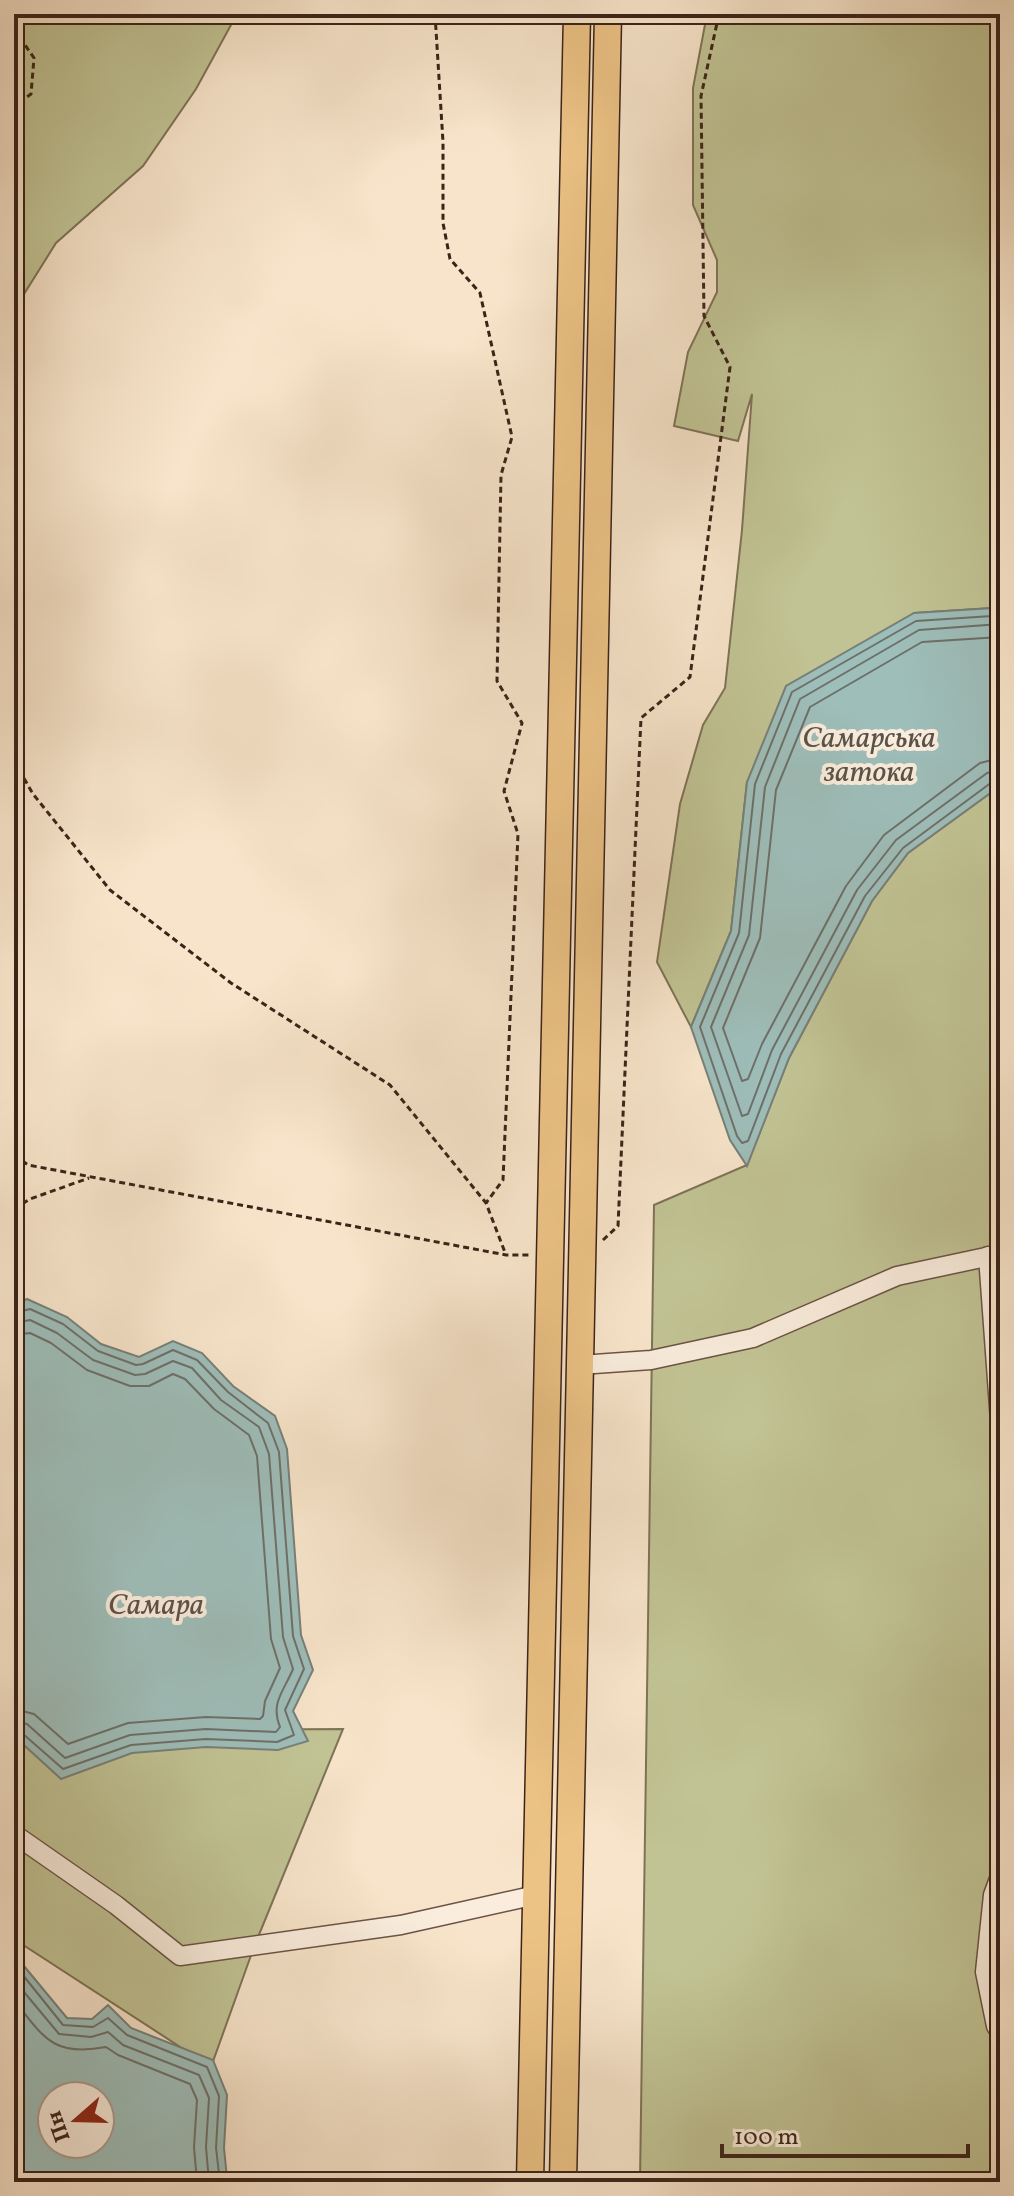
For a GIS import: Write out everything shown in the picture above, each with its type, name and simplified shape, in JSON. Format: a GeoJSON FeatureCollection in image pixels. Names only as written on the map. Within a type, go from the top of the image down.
{"type":"FeatureCollection","features":[{"type":"Feature","properties":{"kind":"highway"},"geometry":{"type":"LineString","coordinates":[[530,2182],[577,14]]}},
{"type":"Feature","properties":{"kind":"highway"},"geometry":{"type":"LineString","coordinates":[[563,2182],[608,14]]}},
{"type":"Feature","properties":{"kind":"lane"},"geometry":{"type":"LineString","coordinates":[[580,1365],[651,1360],[753,1338],[897,1276],[994,1255],[1000,1421]]}},
{"type":"Feature","properties":{"kind":"lane"},"geometry":{"type":"LineString","coordinates":[[14,1834],[116,1905],[180,1956],[401,1925],[536,1895]]}},
{"type":"Feature","properties":{"kind":"lane"},"geometry":{"type":"LineString","coordinates":[[1000,1876],[993,1895],[985,1972],[996,2026],[1000,2032]]}},
{"type":"Feature","properties":{"kind":"path"},"geometry":{"type":"LineString","coordinates":[[435,14],[443,142],[443,223],[450,259],[480,293],[512,437],[501,475],[497,681],[522,723],[504,791],[518,834],[503,1180],[486,1203]]}},
{"type":"Feature","properties":{"kind":"path"},"geometry":{"type":"LineString","coordinates":[[582,1258],[618,1226],[641,718],[690,677],[730,367],[704,316],[701,96],[719,14]]}},
{"type":"Feature","properties":{"kind":"path"},"geometry":{"type":"LineString","coordinates":[[14,29],[34,58],[31,94],[14,106]]}},
{"type":"Feature","properties":{"kind":"path"},"geometry":{"type":"LineString","coordinates":[[14,761],[33,794],[110,890],[231,983],[390,1085],[486,1203],[506,1255]]}},
{"type":"Feature","properties":{"kind":"path"},"geometry":{"type":"LineString","coordinates":[[14,1155],[28,1165],[506,1255],[550,1256]]}},
{"type":"Feature","properties":{"kind":"path"},"geometry":{"type":"LineString","coordinates":[[14,1209],[30,1199],[92,1176]]}},
{"type":"Feature","properties":{"kind":"green space"},"geometry":{"type":"Polygon","coordinates":[[[14,14],[237,14],[196,89],[143,166],[56,243],[14,310],[14,14]]]}},
{"type":"Feature","properties":{"kind":"green space"},"geometry":{"type":"Polygon","coordinates":[[[707,14],[1000,14],[1000,536],[991,555],[993,608],[914,613],[747,782],[731,931],[691,1027],[657,962],[680,804],[703,725],[725,688],[742,530],[752,394],[738,441],[674,426],[688,352],[717,292],[717,260],[693,205],[693,88],[707,14]]]}},
{"type":"Feature","properties":{"kind":"green space"},"geometry":{"type":"Polygon","coordinates":[[[1000,786],[1000,2182],[640,2182],[654,1205],[747,1165],[789,1058],[872,901],[908,853],[1000,786]]]}},
{"type":"Feature","properties":{"kind":"green space"},"geometry":{"type":"Polygon","coordinates":[[[14,1708],[56,1731],[343,1729],[254,1947],[211,2067],[14,1939],[14,1708]]]}},
{"type":"Feature","properties":{"kind":"water","name":"Самарська затока"},"geometry":{"type":"Polygon","coordinates":[[[1000,536],[1000,786],[908,853],[872,901],[789,1058],[747,1166],[730,1140],[691,1027],[731,931],[747,782],[786,686],[914,613],[992,608],[991,555],[1000,536]]]}},
{"type":"Feature","properties":{"kind":"water","name":"Самара"},"geometry":{"type":"Polygon","coordinates":[[[27,1299],[67,1317],[101,1344],[139,1357],[173,1341],[202,1353],[233,1386],[275,1416],[287,1449],[301,1635],[313,1670],[293,1711],[308,1741],[278,1750],[206,1747],[132,1753],[61,1779],[14,1736],[14,1307],[27,1299]]]}},
{"type":"Feature","properties":{"kind":"water"},"geometry":{"type":"Polygon","coordinates":[[[14,1954],[67,2018],[92,2019],[108,2005],[131,2028],[213,2060],[227,2095],[224,2148],[227,2178],[245,2182],[14,2182],[14,1954]]]}}]}
